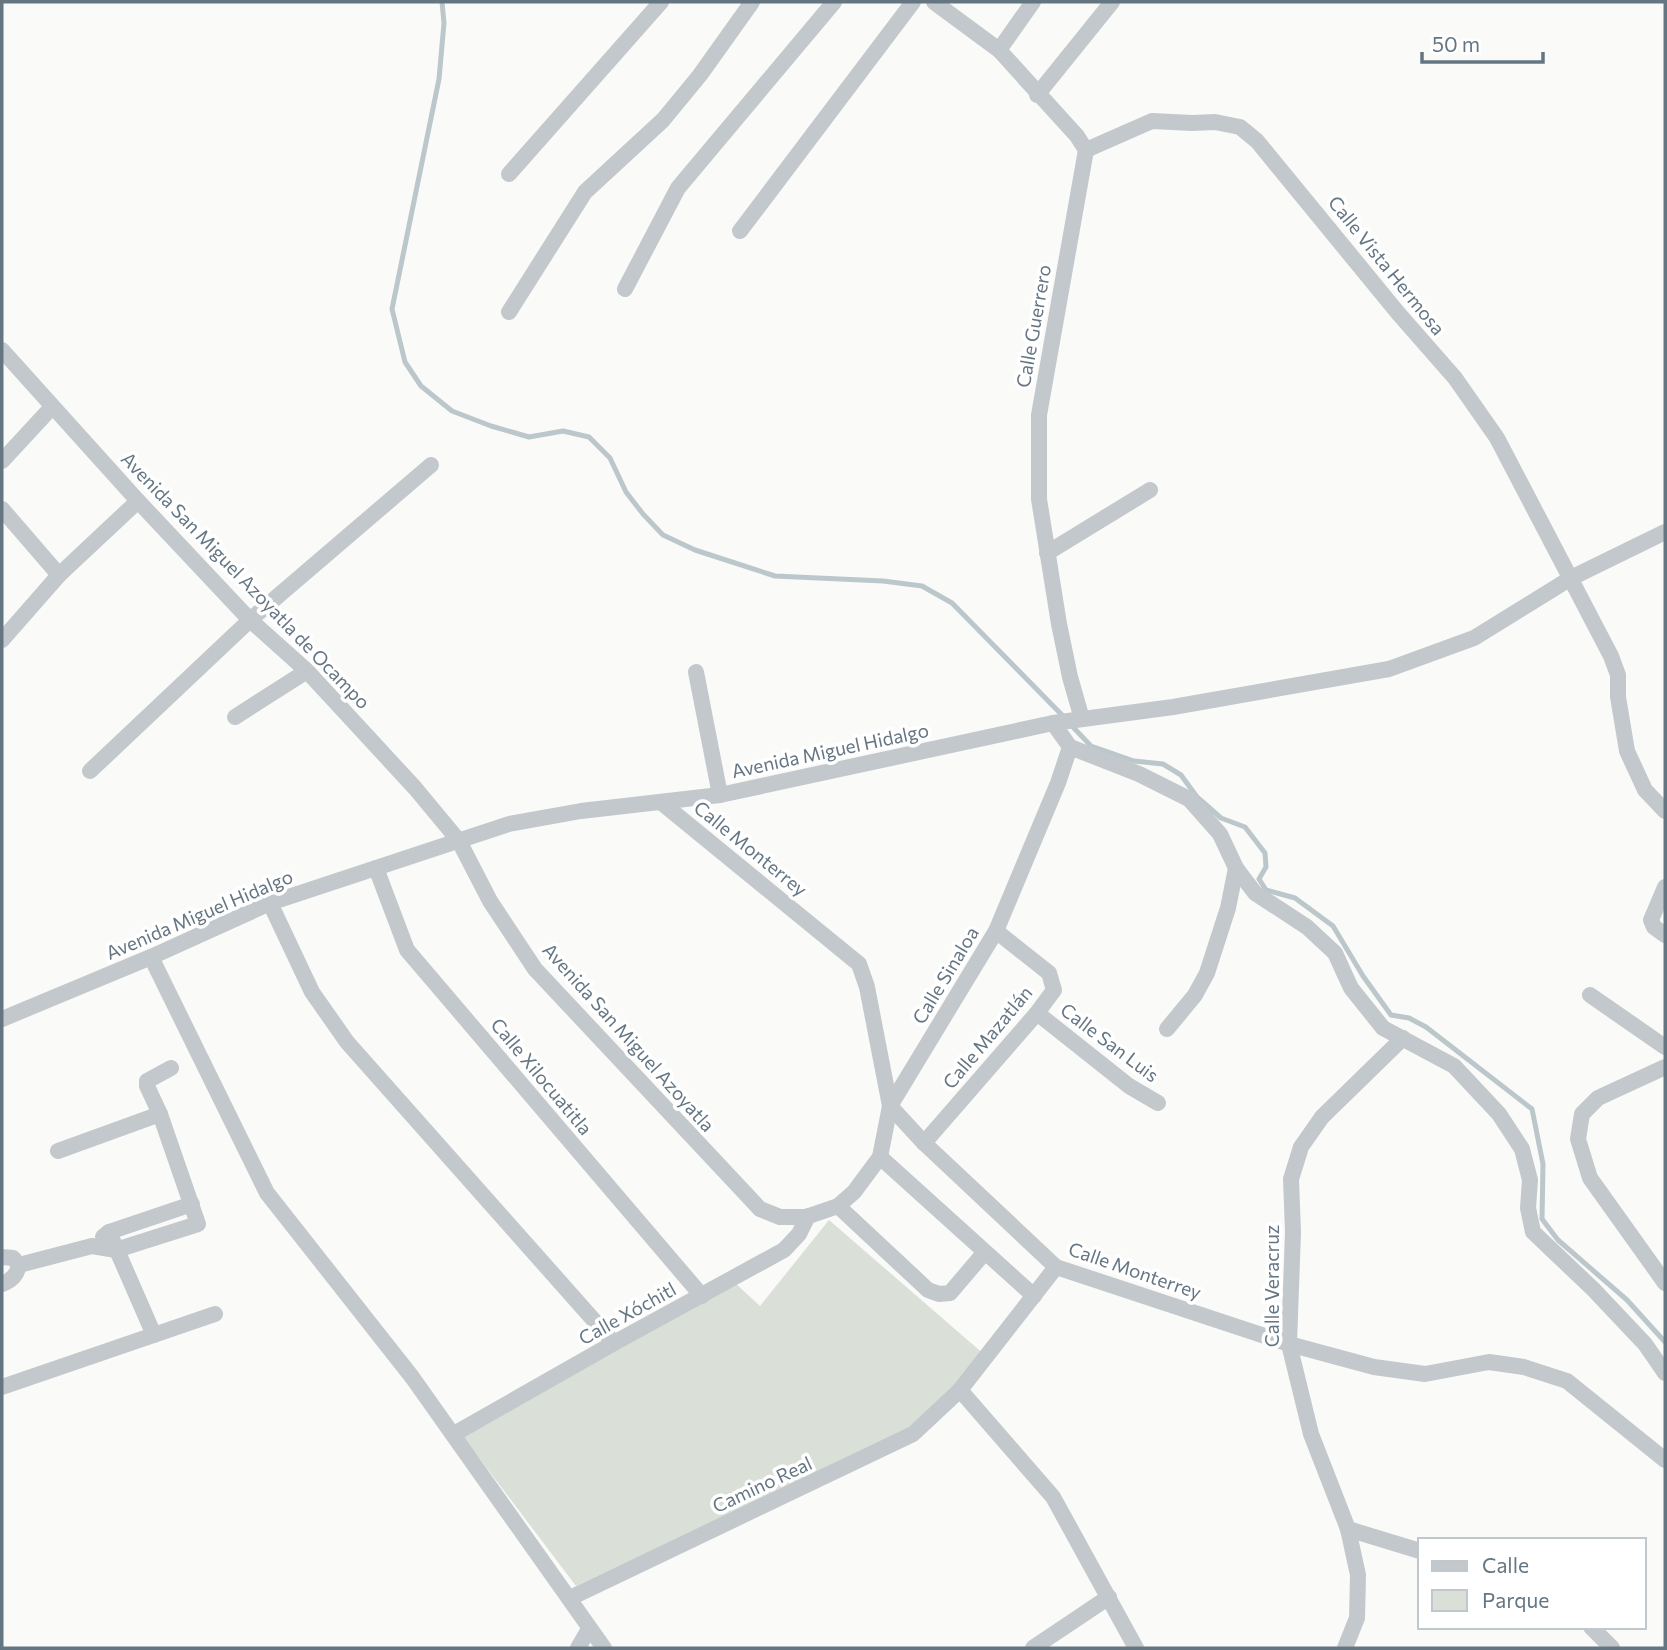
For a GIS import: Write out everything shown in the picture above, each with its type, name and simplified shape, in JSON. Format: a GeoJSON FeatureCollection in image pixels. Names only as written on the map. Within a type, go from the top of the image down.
{"type":"FeatureCollection","features":[{"type":"Feature","properties":{"kind":"street"},"geometry":{"type":"LineString","coordinates":[[509,174],[661,2]]}},
{"type":"Feature","properties":{"kind":"street"},"geometry":{"type":"LineString","coordinates":[[509,312],[585,192],[663,120],[700,75],[752,2]]}},
{"type":"Feature","properties":{"kind":"street"},"geometry":{"type":"LineString","coordinates":[[625,289],[678,188],[834,2]]}},
{"type":"Feature","properties":{"kind":"street"},"geometry":{"type":"LineString","coordinates":[[740,231],[913,2]]}},
{"type":"Feature","properties":{"kind":"street"},"geometry":{"type":"LineString","coordinates":[[934,2],[999,50],[1077,136],[1086,150]]}},
{"type":"Feature","properties":{"kind":"street"},"geometry":{"type":"LineString","coordinates":[[999,50],[1033,2]]}},
{"type":"Feature","properties":{"kind":"street"},"geometry":{"type":"LineString","coordinates":[[1037,94],[1112,2]]}},
{"type":"Feature","properties":{"kind":"street","name":"Calle Vista Hermosa"},"geometry":{"type":"LineString","coordinates":[[1086,150],[1152,121],[1240,127],[1257,141],[1455,378],[1497,438],[1611,656],[1618,675],[1618,697],[1627,751],[1645,790],[1665,811]]}},
{"type":"Feature","properties":{"kind":"street","name":"Calle Guerrero"},"geometry":{"type":"LineString","coordinates":[[1082,719],[1070,677],[1039,499],[1039,415],[1086,150]]}},
{"type":"Feature","properties":{"kind":"street","name":"Avenida San Miguel Azoyatla de Ocampo"},"geometry":{"type":"LineString","coordinates":[[2,350],[250,620],[307,671],[415,788],[459,841]]}},
{"type":"Feature","properties":{"kind":"street"},"geometry":{"type":"LineString","coordinates":[[2,461],[52,407]]}},
{"type":"Feature","properties":{"kind":"street"},"geometry":{"type":"LineString","coordinates":[[90,771],[250,620],[431,465]]}},
{"type":"Feature","properties":{"kind":"street"},"geometry":{"type":"LineString","coordinates":[[1047,553],[1150,490]]}},
{"type":"Feature","properties":{"kind":"street"},"geometry":{"type":"LineString","coordinates":[[3,637],[60,575],[138,501]]}},
{"type":"Feature","properties":{"kind":"street"},"geometry":{"type":"LineString","coordinates":[[2,509],[60,575]]}},
{"type":"Feature","properties":{"kind":"street","name":"Avenida Miguel Hidalgo"},"geometry":{"type":"LineString","coordinates":[[2,1019],[151,957],[270,903],[509,824],[581,811],[720,795],[1053,723],[1173,707],[1390,669],[1474,638],[1571,578],[1665,532]]}},
{"type":"Feature","properties":{"kind":"street"},"geometry":{"type":"LineString","coordinates":[[235,717],[307,671]]}},
{"type":"Feature","properties":{"kind":"street"},"geometry":{"type":"LineString","coordinates":[[696,672],[720,795]]}},
{"type":"Feature","properties":{"kind":"street"},"geometry":{"type":"LineString","coordinates":[[1053,723],[1070,747],[1139,774],[1189,799],[1220,834],[1236,868],[1255,893],[1307,927],[1335,953],[1351,988],[1383,1028],[1454,1066],[1499,1114],[1522,1149],[1530,1180],[1528,1208],[1533,1232],[1594,1289],[1645,1344],[1665,1373]]}},
{"type":"Feature","properties":{"kind":"street","name":"Calle Sinaloa"},"geometry":{"type":"LineString","coordinates":[[807,1217],[838,1206],[854,1192],[880,1157],[890,1106],[996,931],[1058,783],[1070,747]]}},
{"type":"Feature","properties":{"kind":"street","name":"Calle Monterrey"},"geometry":{"type":"LineString","coordinates":[[662,803],[859,964],[867,987],[890,1106],[924,1143],[1056,1267],[1289,1344],[1374,1367],[1426,1374],[1489,1362],[1524,1367],[1567,1381],[1665,1460]]}},
{"type":"Feature","properties":{"kind":"street","name":"Avenida San Miguel Azoyatla"},"geometry":{"type":"LineString","coordinates":[[459,841],[491,901],[534,969],[760,1209],[780,1217],[807,1217]]}},
{"type":"Feature","properties":{"kind":"street","name":"Calle Xilocuatitla"},"geometry":{"type":"LineString","coordinates":[[376,868],[407,950],[702,1296]]}},
{"type":"Feature","properties":{"kind":"street"},"geometry":{"type":"LineString","coordinates":[[1167,1029],[1195,995],[1207,973],[1228,908],[1236,868]]}},
{"type":"Feature","properties":{"kind":"street"},"geometry":{"type":"LineString","coordinates":[[1665,887],[1651,920],[1654,927],[1665,935]]}},
{"type":"Feature","properties":{"kind":"street"},"geometry":{"type":"LineString","coordinates":[[270,903],[312,992],[347,1042],[614,1343]]}},
{"type":"Feature","properties":{"kind":"street","name":"Calle Mazatlán"},"geometry":{"type":"LineString","coordinates":[[924,1143],[1054,990],[1049,973],[996,931]]}},
{"type":"Feature","properties":{"kind":"street"},"geometry":{"type":"LineString","coordinates":[[151,957],[267,1193],[454,1434],[604,1648]]}},
{"type":"Feature","properties":{"kind":"street"},"geometry":{"type":"LineString","coordinates":[[1590,995],[1665,1047]]}},
{"type":"Feature","properties":{"kind":"street","name":"Calle San Luis"},"geometry":{"type":"LineString","coordinates":[[1037,1013],[1129,1086],[1158,1103]]}},
{"type":"Feature","properties":{"kind":"street","name":"Calle Veracruz"},"geometry":{"type":"LineString","coordinates":[[1345,1648],[1357,1618],[1358,1575],[1348,1529],[1311,1434],[1289,1344],[1293,1232],[1291,1179],[1301,1147],[1322,1117],[1403,1038]]}},
{"type":"Feature","properties":{"kind":"street"},"geometry":{"type":"LineString","coordinates":[[1665,1067],[1598,1098],[1582,1114],[1578,1139],[1590,1178],[1665,1283]]}},
{"type":"Feature","properties":{"kind":"street"},"geometry":{"type":"LineString","coordinates":[[19,1265],[92,1247],[116,1250],[195,1227],[198,1222],[147,1081],[172,1068]]}},
{"type":"Feature","properties":{"kind":"street"},"geometry":{"type":"LineString","coordinates":[[58,1151],[160,1114]]}},
{"type":"Feature","properties":{"kind":"street"},"geometry":{"type":"LineString","coordinates":[[880,1157],[1034,1296]]}},
{"type":"Feature","properties":{"kind":"street"},"geometry":{"type":"LineString","coordinates":[[92,1247],[109,1232],[192,1204]]}},
{"type":"Feature","properties":{"kind":"street"},"geometry":{"type":"LineString","coordinates":[[838,1206],[928,1290],[939,1294],[950,1293],[985,1252]]}},
{"type":"Feature","properties":{"kind":"street","name":"Calle Xóchitl"},"geometry":{"type":"LineString","coordinates":[[454,1434],[784,1250],[800,1234],[807,1217]]}},
{"type":"Feature","properties":{"kind":"street"},"geometry":{"type":"LineString","coordinates":[[109,1232],[154,1335]]}},
{"type":"Feature","properties":{"kind":"street"},"geometry":{"type":"LineString","coordinates":[[2,1257],[13,1258],[19,1265]]}},
{"type":"Feature","properties":{"kind":"street"},"geometry":{"type":"LineString","coordinates":[[2,1284],[17,1273],[19,1265]]}},
{"type":"Feature","properties":{"kind":"street","name":"Camino Real"},"geometry":{"type":"LineString","coordinates":[[570,1598],[913,1434],[960,1390],[1056,1267]]}},
{"type":"Feature","properties":{"kind":"street"},"geometry":{"type":"LineString","coordinates":[[2,1387],[215,1314]]}},
{"type":"Feature","properties":{"kind":"street"},"geometry":{"type":"LineString","coordinates":[[960,1390],[1053,1497],[1136,1648]]}},
{"type":"Feature","properties":{"kind":"street"},"geometry":{"type":"LineString","coordinates":[[1348,1529],[1418,1550]]}},
{"type":"Feature","properties":{"kind":"street"},"geometry":{"type":"LineString","coordinates":[[1034,1648],[1109,1597]]}},
{"type":"Feature","properties":{"kind":"street"},"geometry":{"type":"LineString","coordinates":[[578,1648],[589,1629]]}},
{"type":"Feature","properties":{"kind":"street"},"geometry":{"type":"LineString","coordinates":[[1593,1629],[1612,1648]]}},
{"type":"Feature","properties":{"kind":"green space"},"geometry":{"type":"Polygon","coordinates":[[[829,1220],[986,1356],[906,1435],[898,1435],[576,1586],[461,1434],[736,1284],[760,1306],[829,1220]]]}},
{"type":"Feature","properties":{"kind":"waterway"},"geometry":{"type":"LineString","coordinates":[[442,2],[444,23],[439,79],[392,309],[405,362],[421,386],[452,411],[491,426],[529,437],[563,431],[589,437],[610,458],[626,492],[643,514],[663,535],[695,550],[775,576],[883,581],[922,586],[952,603],[1064,717]]}},
{"type":"Feature","properties":{"kind":"waterway"},"geometry":{"type":"LineString","coordinates":[[1071,725],[1091,746],[1134,761],[1163,764],[1181,775],[1197,797],[1221,818],[1245,827],[1265,853],[1266,867],[1259,879],[1266,890],[1295,898],[1333,926],[1363,976],[1391,1015],[1409,1018],[1426,1027],[1532,1109],[1543,1164],[1542,1219],[1558,1240],[1627,1300],[1665,1342]]}}]}
